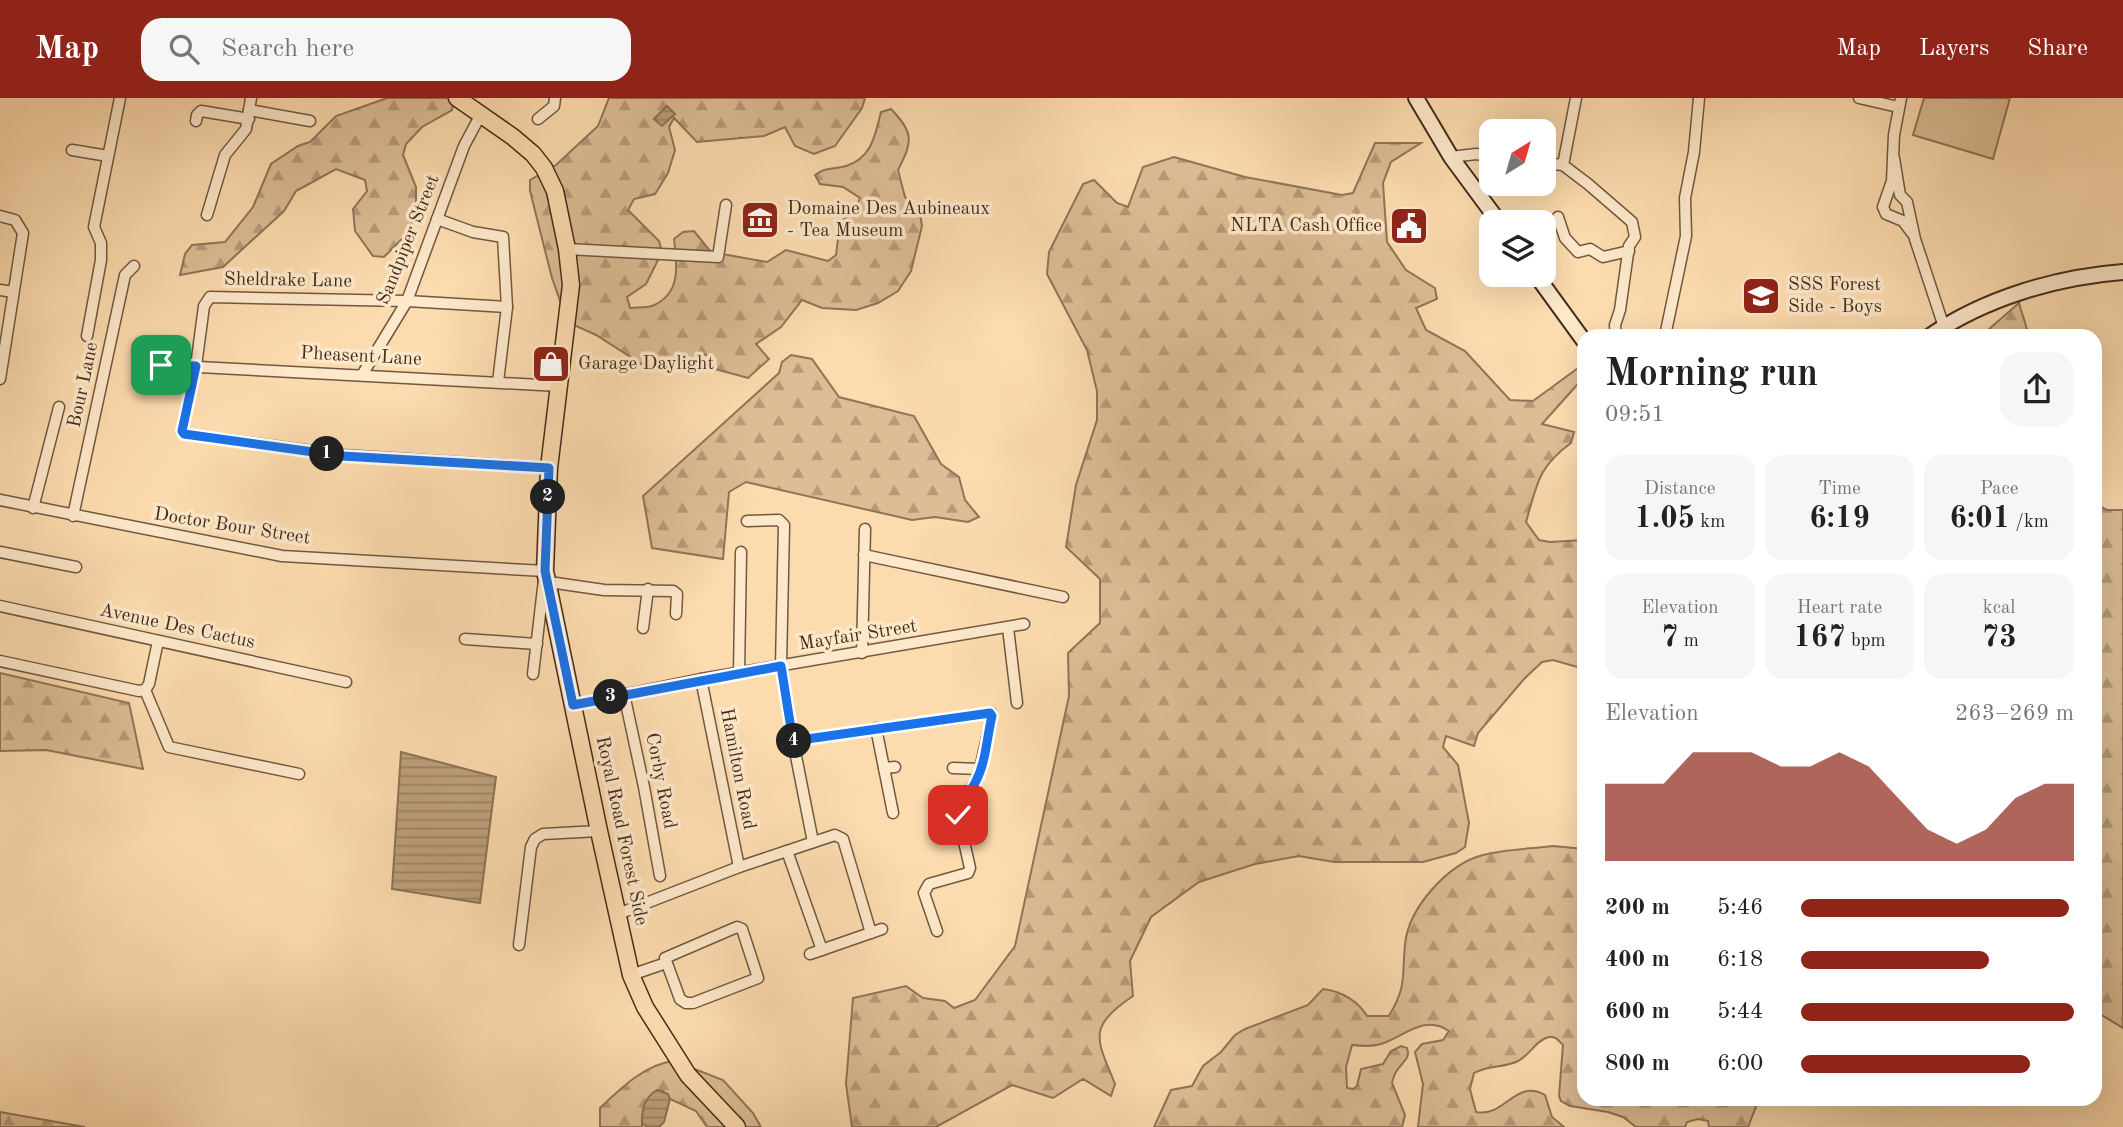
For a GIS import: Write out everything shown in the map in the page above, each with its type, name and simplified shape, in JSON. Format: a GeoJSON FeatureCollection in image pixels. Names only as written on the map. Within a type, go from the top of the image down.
{"type":"FeatureCollection","features":[{"type":"Feature","properties":{"kind":"main road","name":"Royal Road Forest Side"},"geometry":{"type":"LineString","coordinates":[[469,104],[533,154],[544,168],[555,191],[567,249],[571,285],[549,468],[547,577],[631,975],[645,1007],[688,1075],[737,1127]]}},
{"type":"Feature","properties":{"kind":"street"},"geometry":{"type":"LineString","coordinates":[[87,336],[101,260],[101,243],[94,227],[120,98]]}},
{"type":"Feature","properties":{"kind":"street"},"geometry":{"type":"LineString","coordinates":[[207,215],[225,155],[246,129],[251,98]]}},
{"type":"Feature","properties":{"kind":"street"},"geometry":{"type":"LineString","coordinates":[[538,119],[554,106],[555,98]]}},
{"type":"Feature","properties":{"kind":"street"},"geometry":{"type":"LineString","coordinates":[[1416,98],[1451,157],[1490,210]]}},
{"type":"Feature","properties":{"kind":"street"},"geometry":{"type":"LineString","coordinates":[[1563,165],[1576,98]]}},
{"type":"Feature","properties":{"kind":"street"},"geometry":{"type":"LineString","coordinates":[[1666,329],[1686,236],[1685,198],[1699,98]]}},
{"type":"Feature","properties":{"kind":"street"},"geometry":{"type":"LineString","coordinates":[[1859,98],[1900,103],[1893,146],[1900,195]]}},
{"type":"Feature","properties":{"kind":"street","name":"Sandpiper Street"},"geometry":{"type":"LineString","coordinates":[[362,375],[407,301],[464,146],[469,104]]}},
{"type":"Feature","properties":{"kind":"street"},"geometry":{"type":"LineString","coordinates":[[196,121],[201,111],[310,121]]}},
{"type":"Feature","properties":{"kind":"street"},"geometry":{"type":"LineString","coordinates":[[72,150],[108,156]]}},
{"type":"Feature","properties":{"kind":"street"},"geometry":{"type":"LineString","coordinates":[[1451,157],[1479,154]]}},
{"type":"Feature","properties":{"kind":"street"},"geometry":{"type":"LineString","coordinates":[[1894,158],[1892,181],[1883,204],[1884,211],[1889,217],[1903,221],[1916,239]]}},
{"type":"Feature","properties":{"kind":"street"},"geometry":{"type":"LineString","coordinates":[[1556,164],[1563,165],[1633,222],[1636,236],[1629,246],[1615,329]]}},
{"type":"Feature","properties":{"kind":"street"},"geometry":{"type":"LineString","coordinates":[[1887,198],[1893,194],[1905,199],[1944,327]]}},
{"type":"Feature","properties":{"kind":"street"},"geometry":{"type":"LineString","coordinates":[[567,249],[718,257],[726,205]]}},
{"type":"Feature","properties":{"kind":"street"},"geometry":{"type":"LineString","coordinates":[[1896,218],[1904,214],[1907,208]]}},
{"type":"Feature","properties":{"kind":"street"},"geometry":{"type":"LineString","coordinates":[[0,379],[3,341],[23,233],[19,223],[5,217]]}},
{"type":"Feature","properties":{"kind":"street"},"geometry":{"type":"LineString","coordinates":[[1558,217],[1565,238],[1578,252],[1590,248],[1604,257],[1629,251]]}},
{"type":"Feature","properties":{"kind":"street"},"geometry":{"type":"LineString","coordinates":[[437,219],[472,232],[503,237],[507,307],[498,382]]}},
{"type":"Feature","properties":{"kind":"street","name":"Bour Lane"},"geometry":{"type":"LineString","coordinates":[[73,516],[125,275],[134,266]]}},
{"type":"Feature","properties":{"kind":"street"},"geometry":{"type":"LineString","coordinates":[[1941,329],[2005,298],[2036,288],[2123,272]]}},
{"type":"Feature","properties":{"kind":"street"},"geometry":{"type":"LineString","coordinates":[[1545,287],[1577,331]]}},
{"type":"Feature","properties":{"kind":"street"},"geometry":{"type":"LineString","coordinates":[[0,290],[13,292]]}},
{"type":"Feature","properties":{"kind":"street","name":"Sheldrake Lane"},"geometry":{"type":"LineString","coordinates":[[507,307],[407,301],[210,297],[204,306],[196,366],[182,431],[184,434],[342,456],[549,468]]}},
{"type":"Feature","properties":{"kind":"street","name":"Pheasent Lane"},"geometry":{"type":"LineString","coordinates":[[161,365],[559,386]]}},
{"type":"Feature","properties":{"kind":"street"},"geometry":{"type":"LineString","coordinates":[[33,508],[59,407]]}},
{"type":"Feature","properties":{"kind":"street","name":"Doctor Bour Street"},"geometry":{"type":"LineString","coordinates":[[0,500],[282,556],[547,577],[604,590],[648,589]]}},
{"type":"Feature","properties":{"kind":"street"},"geometry":{"type":"LineString","coordinates":[[747,521],[779,520],[784,525],[781,666],[813,842]]}},
{"type":"Feature","properties":{"kind":"street"},"geometry":{"type":"LineString","coordinates":[[862,653],[865,529]]}},
{"type":"Feature","properties":{"kind":"street"},"geometry":{"type":"LineString","coordinates":[[0,552],[76,567]]}},
{"type":"Feature","properties":{"kind":"street"},"geometry":{"type":"LineString","coordinates":[[739,673],[741,552]]}},
{"type":"Feature","properties":{"kind":"street"},"geometry":{"type":"LineString","coordinates":[[864,555],[1063,597]]}},
{"type":"Feature","properties":{"kind":"street"},"geometry":{"type":"LineString","coordinates":[[533,674],[547,577]]}},
{"type":"Feature","properties":{"kind":"street"},"geometry":{"type":"LineString","coordinates":[[643,628],[648,589],[676,592],[676,614]]}},
{"type":"Feature","properties":{"kind":"street","name":"Avenue Des Cactus"},"geometry":{"type":"LineString","coordinates":[[0,606],[345,682]]}},
{"type":"Feature","properties":{"kind":"street","name":"Mayfair Street"},"geometry":{"type":"LineString","coordinates":[[573,705],[701,679],[1024,624]]}},
{"type":"Feature","properties":{"kind":"street"},"geometry":{"type":"LineString","coordinates":[[1008,628],[1017,704]]}},
{"type":"Feature","properties":{"kind":"street"},"geometry":{"type":"LineString","coordinates":[[465,639],[537,644]]}},
{"type":"Feature","properties":{"kind":"street"},"geometry":{"type":"LineString","coordinates":[[0,661],[139,691],[145,690],[149,684],[158,640]]}},
{"type":"Feature","properties":{"kind":"street","name":"Hamilton Road"},"geometry":{"type":"LineString","coordinates":[[701,679],[739,867]]}},
{"type":"Feature","properties":{"kind":"street"},"geometry":{"type":"LineString","coordinates":[[145,690],[169,747],[299,774]]}},
{"type":"Feature","properties":{"kind":"street","name":"Corby Road"},"geometry":{"type":"LineString","coordinates":[[624,694],[660,876]]}},
{"type":"Feature","properties":{"kind":"street"},"geometry":{"type":"LineString","coordinates":[[793,741],[990,713],[992,716],[981,769],[963,800],[958,815],[970,868],[964,876],[929,884],[925,888],[924,893],[937,931]]}},
{"type":"Feature","properties":{"kind":"street"},"geometry":{"type":"LineString","coordinates":[[876,728],[890,767],[893,813]]}},
{"type":"Feature","properties":{"kind":"street"},"geometry":{"type":"LineString","coordinates":[[953,768],[981,769]]}},
{"type":"Feature","properties":{"kind":"street"},"geometry":{"type":"LineString","coordinates":[[519,945],[531,847],[535,839],[543,834],[599,831]]}},
{"type":"Feature","properties":{"kind":"street"},"geometry":{"type":"LineString","coordinates":[[618,914],[739,867],[835,835],[843,839],[871,933]]}},
{"type":"Feature","properties":{"kind":"street"},"geometry":{"type":"LineString","coordinates":[[787,851],[822,950]]}},
{"type":"Feature","properties":{"kind":"street"},"geometry":{"type":"LineString","coordinates":[[740,927],[758,975],[755,981],[693,1003],[686,1003],[677,993],[666,963],[666,956],[740,927]]}},
{"type":"Feature","properties":{"kind":"street"},"geometry":{"type":"LineString","coordinates":[[810,954],[882,929]]}},
{"type":"Feature","properties":{"kind":"street"},"geometry":{"type":"LineString","coordinates":[[631,975],[666,963]]}},
{"type":"Feature","properties":{"kind":"green space"},"geometry":{"type":"Polygon","coordinates":[[[387,98],[454,98],[452,110],[422,127],[406,144],[403,155],[416,187],[416,211],[408,233],[384,257],[373,256],[355,231],[353,209],[367,191],[365,180],[336,169],[296,191],[284,211],[223,267],[180,275],[185,254],[192,245],[225,242],[253,207],[271,164],[298,146],[310,142],[336,116],[387,98]]]}},
{"type":"Feature","properties":{"kind":"green space"},"geometry":{"type":"Polygon","coordinates":[[[609,98],[865,98],[862,108],[835,146],[814,154],[795,146],[785,127],[764,136],[697,142],[674,118],[669,127],[675,150],[668,173],[655,194],[634,199],[628,210],[659,241],[662,252],[646,284],[627,297],[630,308],[652,306],[669,294],[676,268],[674,239],[683,232],[694,231],[711,252],[767,262],[786,250],[828,261],[836,255],[840,223],[856,208],[860,198],[843,187],[820,184],[815,175],[827,169],[846,166],[862,157],[871,145],[881,112],[891,109],[904,125],[909,138],[898,170],[905,197],[920,213],[922,226],[911,271],[898,291],[878,303],[856,310],[822,308],[802,300],[781,327],[756,344],[769,359],[748,378],[711,368],[712,357],[700,353],[678,367],[643,365],[596,335],[576,326],[563,309],[552,278],[530,191],[530,180],[556,165],[598,126],[609,98]]]}},
{"type":"Feature","properties":{"kind":"green space"},"geometry":{"type":"Polygon","coordinates":[[[1924,98],[2010,98],[1993,159],[1913,135],[1924,98]]]}},
{"type":"Feature","properties":{"kind":"green space"},"geometry":{"type":"Polygon","coordinates":[[[1375,143],[1421,143],[1391,162],[1383,183],[1387,242],[1406,270],[1435,288],[1437,299],[1416,308],[1426,330],[1465,351],[1510,400],[1533,401],[1577,369],[1577,385],[1542,424],[1574,432],[1571,443],[1552,460],[1540,477],[1526,522],[1539,540],[1577,540],[1577,667],[1553,660],[1542,662],[1478,733],[1474,746],[1446,736],[1443,747],[1458,765],[1469,823],[1465,847],[1456,853],[1423,862],[1334,862],[1299,856],[1255,864],[1199,882],[1151,917],[1130,961],[1133,996],[1118,1007],[1102,1026],[1100,1045],[1115,1084],[1111,1096],[1083,1079],[1053,1098],[1012,1085],[936,1127],[852,1127],[846,1084],[853,998],[906,986],[923,998],[945,1001],[954,1008],[975,1000],[1015,946],[1069,696],[1068,653],[1100,623],[1100,579],[1066,547],[1076,485],[1097,420],[1097,391],[1087,350],[1047,274],[1049,252],[1083,184],[1094,180],[1117,203],[1128,207],[1143,167],[1174,157],[1245,177],[1342,195],[1353,193],[1375,143]]]}},
{"type":"Feature","properties":{"kind":"green space"},"geometry":{"type":"Polygon","coordinates":[[[2019,303],[2027,329],[1989,329],[2019,303]]]}},
{"type":"Feature","properties":{"kind":"green space"},"geometry":{"type":"Polygon","coordinates":[[[791,355],[812,359],[839,397],[914,416],[941,464],[959,477],[965,500],[979,517],[968,522],[935,517],[912,520],[746,482],[729,492],[723,559],[652,548],[643,496],[779,373],[782,362],[791,355]]]}},
{"type":"Feature","properties":{"kind":"green space"},"geometry":{"type":"Polygon","coordinates":[[[2102,508],[2123,510],[2123,1028],[2102,1015],[2102,508]]]}},
{"type":"Feature","properties":{"kind":"green space"},"geometry":{"type":"Polygon","coordinates":[[[0,673],[129,703],[143,769],[46,750],[0,751],[0,673]]]}},
{"type":"Feature","properties":{"kind":"green space"},"geometry":{"type":"Polygon","coordinates":[[[1553,846],[1577,848],[1577,1106],[1756,1106],[1748,1127],[1709,1127],[1708,1121],[1698,1119],[1687,1122],[1685,1127],[1636,1127],[1623,1117],[1608,1112],[1570,1106],[1561,1101],[1559,1096],[1563,1045],[1551,1037],[1540,1041],[1518,1061],[1474,1073],[1470,1089],[1476,1112],[1495,1109],[1526,1091],[1545,1095],[1552,1117],[1564,1127],[1418,1127],[1423,1084],[1415,1052],[1422,1044],[1443,1040],[1449,1031],[1431,1025],[1415,1028],[1381,1044],[1352,1045],[1346,1067],[1347,1088],[1353,1089],[1357,1086],[1361,1069],[1383,1064],[1391,1051],[1401,1046],[1407,1048],[1407,1058],[1395,1073],[1392,1083],[1405,1115],[1402,1127],[1154,1127],[1171,1090],[1192,1086],[1203,1066],[1221,1052],[1235,1035],[1308,1005],[1323,989],[1348,998],[1367,1016],[1389,1016],[1401,988],[1408,930],[1422,902],[1444,877],[1457,867],[1483,855],[1553,846]]]}},
{"type":"Feature","properties":{"kind":"green space"},"geometry":{"type":"Polygon","coordinates":[[[674,1061],[723,1080],[753,1113],[761,1127],[707,1127],[696,1111],[657,1090],[644,1106],[642,1127],[600,1127],[600,1108],[616,1093],[643,1072],[674,1061]]]}},
{"type":"Feature","properties":{"kind":"green space"},"geometry":{"type":"Polygon","coordinates":[[[0,1112],[85,1127],[0,1127],[0,1112]]]}},
{"type":"Feature","properties":{"kind":"shaded area"},"geometry":{"type":"Polygon","coordinates":[[[667,106],[675,114],[662,126],[654,119],[667,106]]]}},
{"type":"Feature","properties":{"kind":"shaded area"},"geometry":{"type":"Polygon","coordinates":[[[401,752],[496,777],[480,903],[392,889],[401,752]]]}},
{"type":"Feature","properties":{"kind":"shaded area"},"geometry":{"type":"Polygon","coordinates":[[[657,1090],[668,1094],[670,1099],[664,1122],[659,1127],[647,1127],[642,1123],[643,1109],[649,1097],[657,1090]]]}},
{"type":"Feature","properties":{"kind":"place","name":"Domaine Des Aubineaux - Tea Museum"},"geometry":{"type":"Point","coordinates":[760,220]}},
{"type":"Feature","properties":{"kind":"place","name":"NLTA Cash Office"},"geometry":{"type":"Point","coordinates":[1409,226]}},
{"type":"Feature","properties":{"kind":"place","name":"SSS Forest Side - Boys"},"geometry":{"type":"Point","coordinates":[1761,296]}},
{"type":"Feature","properties":{"kind":"place","name":"Garage Daylight"},"geometry":{"type":"Point","coordinates":[551,364]}},
{"type":"Feature","properties":{"kind":"route"},"geometry":{"type":"LineString","coordinates":[[161,365],[196,366],[182,431],[184,434],[342,456],[549,468],[545,571],[573,705],[781,666],[793,741],[990,713],[992,716],[981,769],[963,800],[958,815]]}}]}
